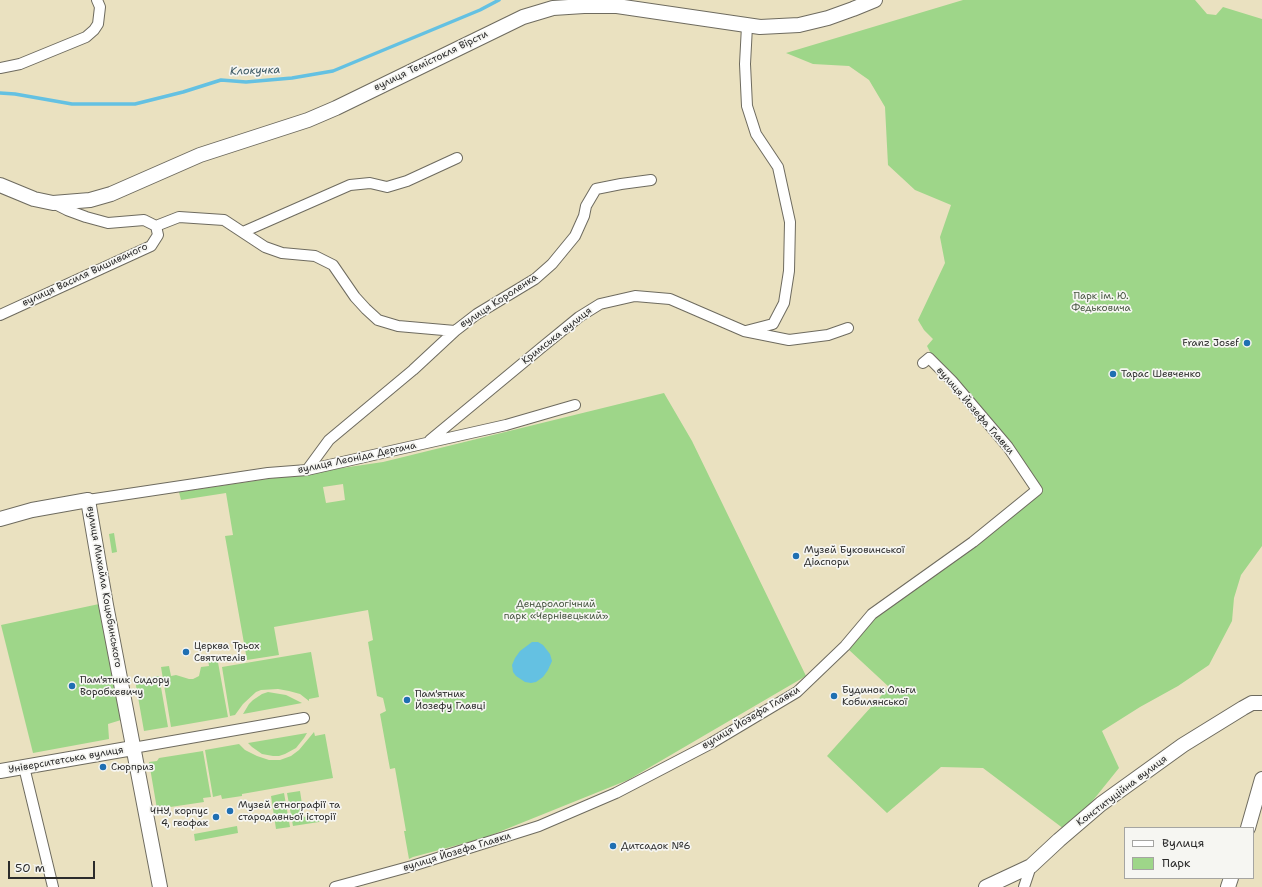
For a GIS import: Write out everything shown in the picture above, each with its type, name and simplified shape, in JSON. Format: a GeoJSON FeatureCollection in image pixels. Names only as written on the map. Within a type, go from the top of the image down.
{"type":"FeatureCollection","features":[{"type":"Feature","properties":{"kind":"street"},"geometry":{"type":"LineString","coordinates":[[0,68],[20,64],[86,37],[98,24],[100,7],[97,0]]}},
{"type":"Feature","properties":{"kind":"street","name":"вулиця Темістокля Вірсти"},"geometry":{"type":"LineString","coordinates":[[0,185],[34,198],[53,203],[90,200],[111,194],[200,155],[308,120],[336,108],[523,16],[553,8],[618,6],[747,26],[766,27],[799,25],[828,18],[875,0]]}},
{"type":"Feature","properties":{"kind":"street"},"geometry":{"type":"LineString","coordinates":[[744,331],[773,324],[784,303],[789,271],[790,236],[790,222],[778,167],[756,134],[747,106],[745,64],[747,26]]}},
{"type":"Feature","properties":{"kind":"street"},"geometry":{"type":"LineString","coordinates":[[243,232],[350,185],[370,183],[387,187],[407,181],[457,158]]}},
{"type":"Feature","properties":{"kind":"street","name":"вулиця Короленка"},"geometry":{"type":"LineString","coordinates":[[308,470],[330,440],[413,370],[455,331],[477,314],[535,279],[552,264],[575,236],[584,216],[586,206],[596,189],[651,180]]}},
{"type":"Feature","properties":{"kind":"street"},"geometry":{"type":"LineString","coordinates":[[53,203],[86,217],[108,223],[144,220],[156,226],[179,217],[224,220],[265,247],[282,253],[315,256],[333,265],[355,297],[378,320],[398,326],[455,331]]}},
{"type":"Feature","properties":{"kind":"street","name":"вулиця Василя Вишиваного"},"geometry":{"type":"LineString","coordinates":[[0,315],[151,246],[158,235],[156,226]]}},
{"type":"Feature","properties":{"kind":"street","name":"Кримська вулиця"},"geometry":{"type":"LineString","coordinates":[[428,443],[573,322],[600,304],[635,296],[670,300],[744,331],[788,340],[828,335],[848,328]]}},
{"type":"Feature","properties":{"kind":"street","name":"вулиця Йозефа Главки"},"geometry":{"type":"LineString","coordinates":[[335,887],[412,866],[539,826],[616,793],[710,744],[797,692],[845,646],[872,614],[973,542],[1037,490],[1008,447],[952,381],[929,358],[923,363]]}},
{"type":"Feature","properties":{"kind":"street","name":"вулиця Леоніда Дергача"},"geometry":{"type":"LineString","coordinates":[[88,500],[268,473],[308,470],[506,425],[575,405]]}},
{"type":"Feature","properties":{"kind":"street"},"geometry":{"type":"LineString","coordinates":[[0,519],[32,510],[88,500]]}},
{"type":"Feature","properties":{"kind":"street","name":"вулиця Михайла Коцюбинського"},"geometry":{"type":"LineString","coordinates":[[88,500],[160,887]]}},
{"type":"Feature","properties":{"kind":"street","name":"Конституційна вулиця"},"geometry":{"type":"LineString","coordinates":[[986,887],[1031,866],[1101,804],[1183,745],[1252,703],[1262,703]]}},
{"type":"Feature","properties":{"kind":"street"},"geometry":{"type":"LineString","coordinates":[[133,748],[304,718]]}},
{"type":"Feature","properties":{"kind":"street","name":"Університетська вулиця"},"geometry":{"type":"LineString","coordinates":[[0,771],[133,748]]}},
{"type":"Feature","properties":{"kind":"street"},"geometry":{"type":"LineString","coordinates":[[24,767],[53,887]]}},
{"type":"Feature","properties":{"kind":"street"},"geometry":{"type":"LineString","coordinates":[[1248,827],[1262,779]]}},
{"type":"Feature","properties":{"kind":"street"},"geometry":{"type":"LineString","coordinates":[[1024,887],[1031,866]]}},
{"type":"Feature","properties":{"kind":"green space","name":"Парк ім. Ю. Федьковича"},"geometry":{"type":"Polygon","coordinates":[[[963,0],[1195,0],[1207,14],[1216,15],[1223,7],[1262,19],[1262,546],[1241,575],[1234,598],[1232,621],[1209,665],[1178,686],[1140,707],[1102,731],[1119,768],[1082,814],[1064,829],[983,768],[941,767],[887,813],[827,756],[889,687],[848,649],[874,618],[975,545],[1042,490],[1009,442],[931,354],[927,346],[933,339],[924,330],[918,320],[945,263],[940,237],[951,205],[915,190],[888,165],[885,107],[869,80],[849,66],[813,64],[786,53],[963,0]]]}},
{"type":"Feature","properties":{"kind":"green space","name":"Дендрологічний парк «Чернівецький»"},"geometry":{"type":"Polygon","coordinates":[[[664,393],[692,441],[806,676],[628,780],[484,838],[409,859],[404,831],[406,831],[395,768],[390,769],[380,714],[386,711],[383,698],[377,696],[368,642],[373,640],[368,610],[274,627],[279,655],[247,660],[225,536],[233,535],[226,493],[181,500],[179,492],[383,462],[664,393]],[[343,484],[323,487],[326,503],[345,500],[343,484]]]}},
{"type":"Feature","properties":{"kind":"green space"},"geometry":{"type":"Polygon","coordinates":[[[114,533],[117,552],[112,553],[109,534],[114,533]]]}},
{"type":"Feature","properties":{"kind":"green space"},"geometry":{"type":"Polygon","coordinates":[[[99,604],[121,720],[108,724],[109,739],[33,753],[1,625],[99,604]]]}},
{"type":"Feature","properties":{"kind":"green space"},"geometry":{"type":"Polygon","coordinates":[[[311,652],[319,697],[309,699],[309,701],[300,694],[289,691],[278,689],[261,690],[256,692],[243,704],[235,715],[230,716],[222,667],[311,652]]]}},
{"type":"Feature","properties":{"kind":"green space"},"geometry":{"type":"Polygon","coordinates":[[[217,657],[228,717],[171,727],[161,667],[169,666],[171,676],[176,675],[193,679],[199,676],[201,667],[209,666],[208,659],[217,657]]]}},
{"type":"Feature","properties":{"kind":"green space"},"geometry":{"type":"Polygon","coordinates":[[[159,676],[168,727],[144,731],[135,680],[159,676]]]}},
{"type":"Feature","properties":{"kind":"green space"},"geometry":{"type":"Polygon","coordinates":[[[268,692],[286,695],[302,703],[243,714],[253,700],[268,692]]]}},
{"type":"Feature","properties":{"kind":"green space"},"geometry":{"type":"Polygon","coordinates":[[[314,732],[315,736],[325,734],[333,778],[242,794],[242,796],[222,799],[221,795],[213,797],[205,750],[239,744],[245,750],[257,756],[269,760],[280,760],[291,756],[299,750],[314,732]]]}},
{"type":"Feature","properties":{"kind":"green space"},"geometry":{"type":"Polygon","coordinates":[[[307,733],[296,748],[279,756],[262,754],[248,743],[307,733]]]}},
{"type":"Feature","properties":{"kind":"green space"},"geometry":{"type":"Polygon","coordinates":[[[203,751],[211,797],[203,798],[204,802],[157,809],[149,762],[157,761],[159,758],[203,751]]]}},
{"type":"Feature","properties":{"kind":"green space"},"geometry":{"type":"Polygon","coordinates":[[[300,791],[304,817],[318,814],[319,819],[321,819],[319,822],[293,826],[287,793],[300,791]]]}},
{"type":"Feature","properties":{"kind":"green space"},"geometry":{"type":"Polygon","coordinates":[[[284,793],[290,827],[276,829],[271,796],[284,793]]]}},
{"type":"Feature","properties":{"kind":"green space"},"geometry":{"type":"Polygon","coordinates":[[[237,826],[238,833],[195,841],[194,834],[237,826]]]}},
{"type":"Feature","properties":{"kind":"water"},"geometry":{"type":"Polygon","coordinates":[[[532,642],[538,642],[543,645],[550,654],[552,661],[543,677],[536,682],[531,683],[525,682],[516,676],[513,672],[512,665],[520,651],[532,642]]]}},
{"type":"Feature","properties":{"kind":"waterway","name":"Клокучка"},"geometry":{"type":"LineString","coordinates":[[0,93],[15,94],[72,104],[135,104],[183,92],[221,80],[246,82],[292,78],[333,71],[480,10],[499,0]]}},
{"type":"Feature","properties":{"kind":"place","name":"Franz Josef"},"geometry":{"type":"Point","coordinates":[1247,343]}},
{"type":"Feature","properties":{"kind":"place","name":"Тарас Шевченко"},"geometry":{"type":"Point","coordinates":[1113,374]}},
{"type":"Feature","properties":{"kind":"place","name":"Музей Буковинської Діаспори"},"geometry":{"type":"Point","coordinates":[796,556]}},
{"type":"Feature","properties":{"kind":"place","name":"Церква Трьох Святителів"},"geometry":{"type":"Point","coordinates":[186,652]}},
{"type":"Feature","properties":{"kind":"place","name":"Пам'ятник Сидору Воробкевичу"},"geometry":{"type":"Point","coordinates":[72,686]}},
{"type":"Feature","properties":{"kind":"place","name":"Будинок Ольги Кобилянської"},"geometry":{"type":"Point","coordinates":[834,696]}},
{"type":"Feature","properties":{"kind":"place","name":"Пам'ятник Йозефу Главці"},"geometry":{"type":"Point","coordinates":[407,700]}},
{"type":"Feature","properties":{"kind":"place","name":"Сюрприз"},"geometry":{"type":"Point","coordinates":[103,767]}},
{"type":"Feature","properties":{"kind":"place","name":"Музей етнографії та стародавньої історії"},"geometry":{"type":"Point","coordinates":[230,811]}},
{"type":"Feature","properties":{"kind":"place","name":"ЧНУ, корпус 4, геофак"},"geometry":{"type":"Point","coordinates":[216,817]}},
{"type":"Feature","properties":{"kind":"place","name":"Дитсадок №6"},"geometry":{"type":"Point","coordinates":[613,846]}}]}
